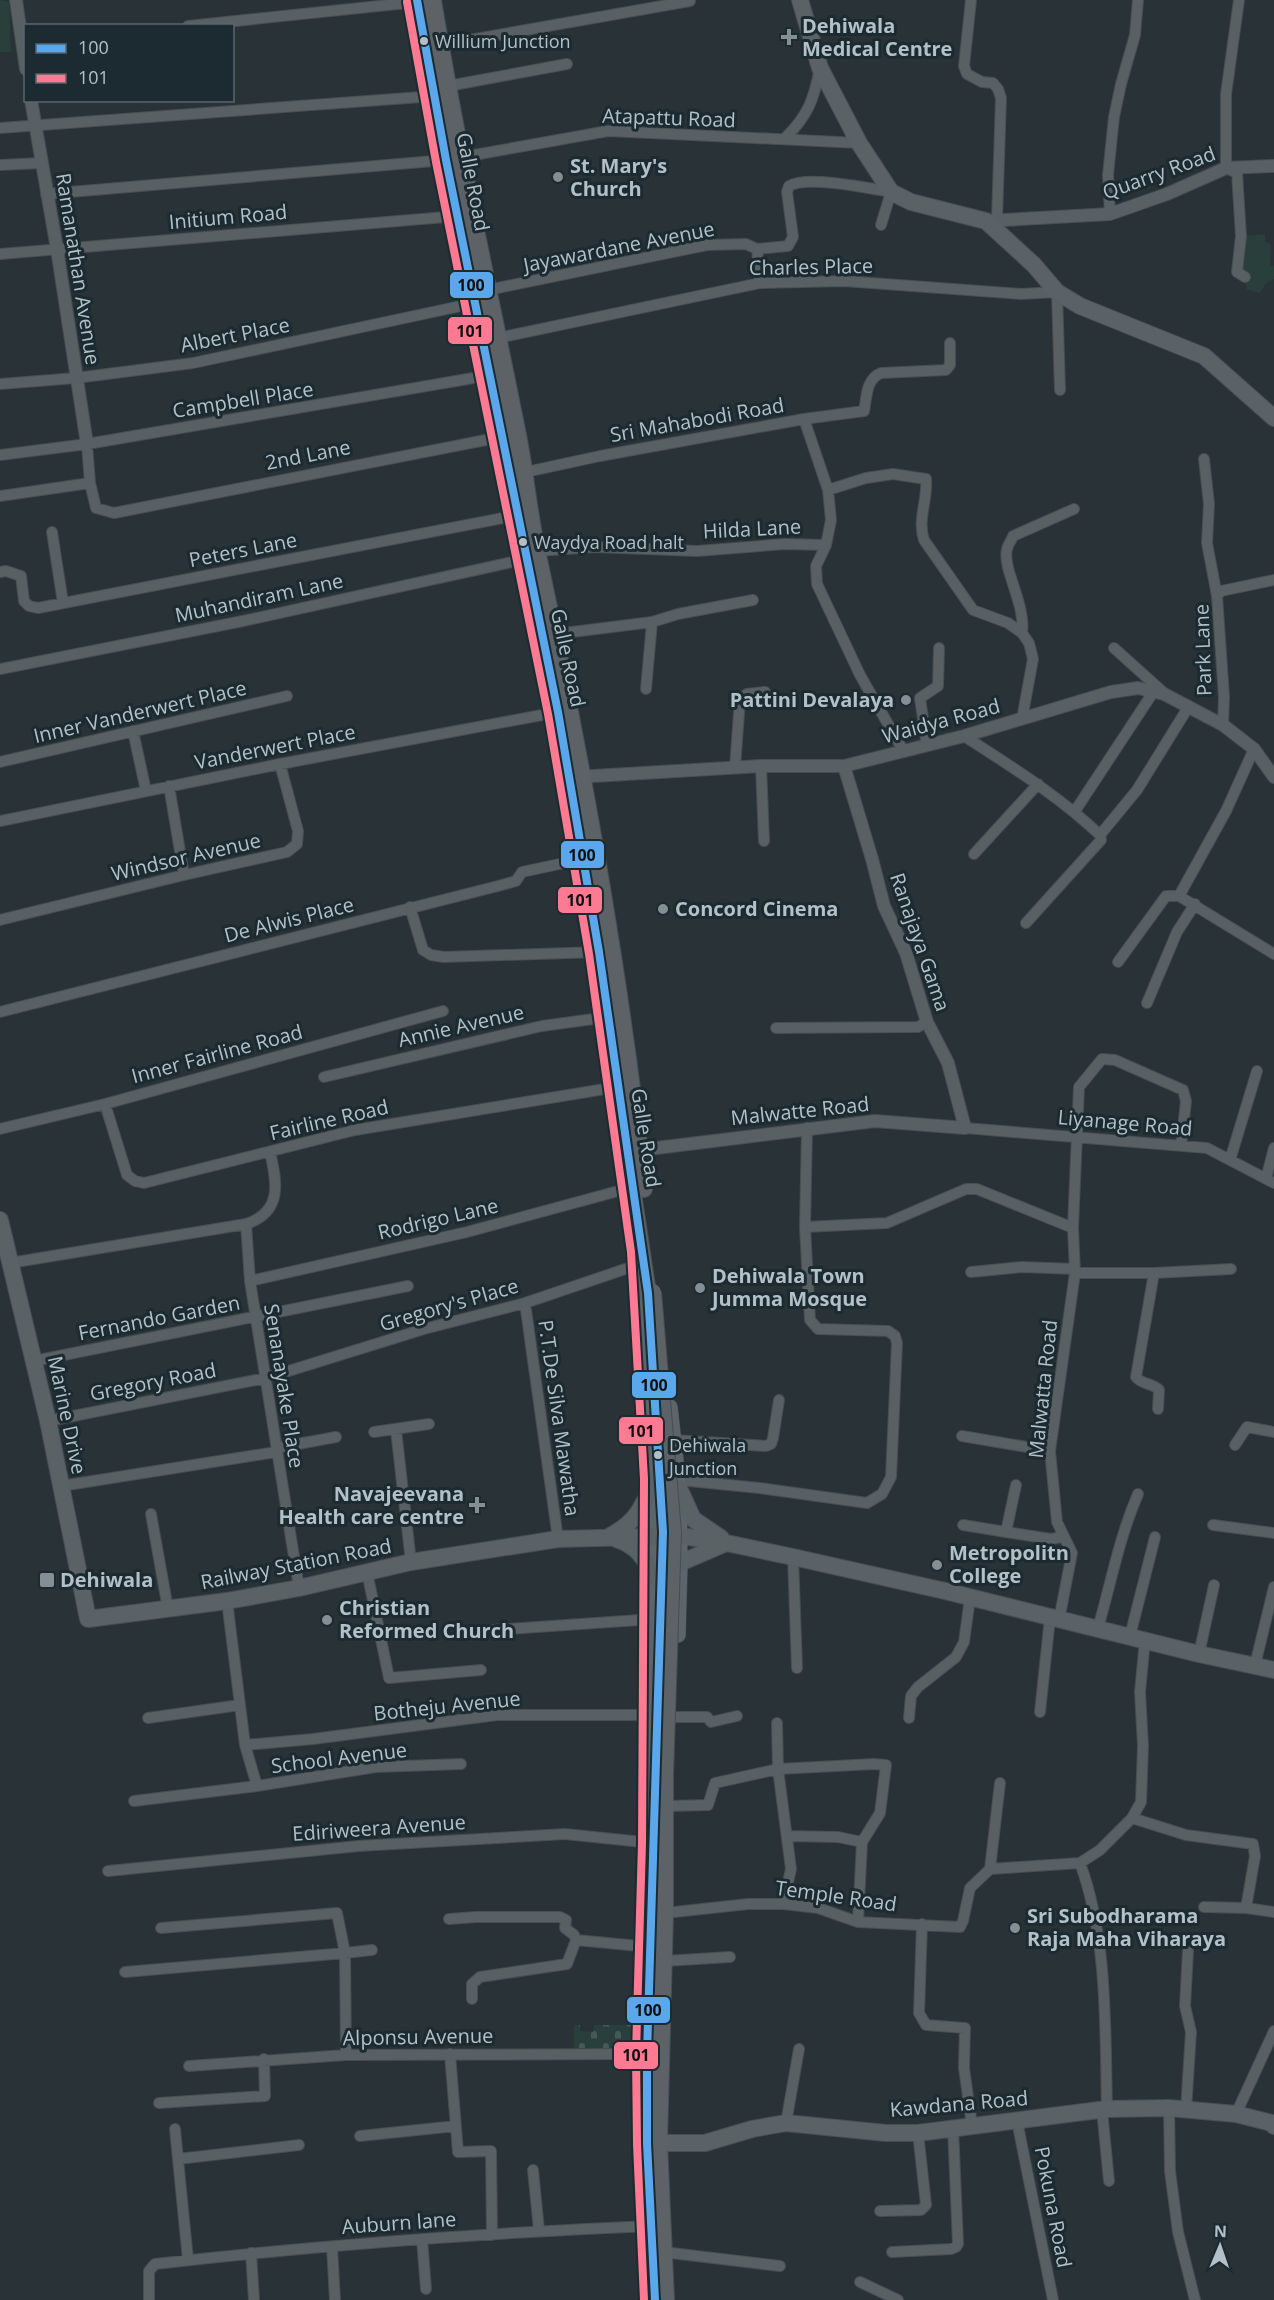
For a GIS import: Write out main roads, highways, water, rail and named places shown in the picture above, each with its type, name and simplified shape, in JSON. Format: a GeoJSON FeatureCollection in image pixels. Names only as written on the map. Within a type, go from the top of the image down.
{"type":"FeatureCollection","features":[{"type":"Feature","properties":{"kind":"highway","name":"Galle Road"},"geometry":{"type":"LineString","coordinates":[[422,1],[441,45],[442,91]]}},
{"type":"Feature","properties":{"kind":"highway","name":"Galle Road"},"geometry":{"type":"LineString","coordinates":[[422,1],[454,158],[498,338],[518,515],[556,634],[576,777],[583,859],[650,1293],[673,1532],[650,1947],[647,2054],[666,2300]]}},
{"type":"Feature","properties":{"kind":"highway","name":"Galle Road"},"geometry":{"type":"LineString","coordinates":[[454,158],[458,216],[491,375],[510,436],[526,472],[531,555],[558,712],[602,880],[640,1150],[644,1257]]}},
{"type":"Feature","properties":{"kind":"highway","name":"Galle Road"},"geometry":{"type":"LineString","coordinates":[[655,2300],[650,2226],[665,1913],[657,1834]]}},
{"type":"Feature","properties":{"kind":"main road"},"geometry":{"type":"LineString","coordinates":[[800,0],[820,68],[859,143],[891,192],[911,202],[992,220],[1058,292],[1080,306],[1132,325],[1204,356],[1274,418]]}},
{"type":"Feature","properties":{"kind":"main road","name":"Marine Drive"},"geometry":{"type":"LineString","coordinates":[[0,1220],[48,1421],[88,1619]]}},
{"type":"Feature","properties":{"kind":"main road"},"geometry":{"type":"LineString","coordinates":[[644,1257],[655,1479],[653,1715],[657,1834]]}},
{"type":"Feature","properties":{"kind":"main road"},"geometry":{"type":"LineString","coordinates":[[644,1257],[674,1435],[679,1484],[681,1563],[668,1806],[657,1834]]}},
{"type":"Feature","properties":{"kind":"main road"},"geometry":{"type":"LineString","coordinates":[[652,1432],[656,1436],[674,1435]]}},
{"type":"Feature","properties":{"kind":"main road"},"geometry":{"type":"LineString","coordinates":[[610,1536],[626,1527],[640,1512],[655,1479]]}},
{"type":"Feature","properties":{"kind":"main road"},"geometry":{"type":"LineString","coordinates":[[679,1484],[693,1519],[728,1543]]}},
{"type":"Feature","properties":{"kind":"main road"},"geometry":{"type":"LineString","coordinates":[[610,1536],[633,1545],[648,1564],[654,1577]]}},
{"type":"Feature","properties":{"kind":"main road","name":"Railway Station Road"},"geometry":{"type":"LineString","coordinates":[[88,1619],[227,1601],[299,1588],[411,1562],[558,1539],[680,1536],[728,1543],[793,1557],[1274,1670]]}},
{"type":"Feature","properties":{"kind":"main road"},"geometry":{"type":"LineString","coordinates":[[681,1563],[708,1549],[728,1543]]}},
{"type":"Feature","properties":{"kind":"main road"},"geometry":{"type":"LineString","coordinates":[[654,1602],[667,1598],[679,1604]]}},
{"type":"Feature","properties":{"kind":"main road","name":"Kawdana Road"},"geometry":{"type":"LineString","coordinates":[[653,2143],[705,2143],[752,2129],[786,2123],[886,2133],[918,2133],[1105,2110],[1178,2109],[1236,2114],[1273,2124]]}},
{"type":"Feature","properties":{"kind":"place","name":"Dehiwala Medical Centre"},"geometry":{"type":"Point","coordinates":[789,37]}},
{"type":"Feature","properties":{"kind":"place","name":"Willium Junction"},"geometry":{"type":"Point","coordinates":[424,41]}},
{"type":"Feature","properties":{"kind":"place","name":"St. Mary's Church"},"geometry":{"type":"Point","coordinates":[558,177]}},
{"type":"Feature","properties":{"kind":"place","name":"Waydya Road halt"},"geometry":{"type":"Point","coordinates":[523,542]}},
{"type":"Feature","properties":{"kind":"place","name":"Pattini Devalaya"},"geometry":{"type":"Point","coordinates":[906,700]}},
{"type":"Feature","properties":{"kind":"place","name":"Concord Cinema"},"geometry":{"type":"Point","coordinates":[663,909]}},
{"type":"Feature","properties":{"kind":"place","name":"Dehiwala Town Jumma Mosque"},"geometry":{"type":"Point","coordinates":[700,1288]}},
{"type":"Feature","properties":{"kind":"place","name":"Dehiwala Junction"},"geometry":{"type":"Point","coordinates":[658,1455]}},
{"type":"Feature","properties":{"kind":"place","name":"Navajeevana Health care centre"},"geometry":{"type":"Point","coordinates":[477,1505]}},
{"type":"Feature","properties":{"kind":"place","name":"Metropolitn College"},"geometry":{"type":"Point","coordinates":[937,1565]}},
{"type":"Feature","properties":{"kind":"place","name":"Dehiwala"},"geometry":{"type":"Point","coordinates":[47,1580]}},
{"type":"Feature","properties":{"kind":"place","name":"Christian Reformed Church"},"geometry":{"type":"Point","coordinates":[327,1620]}},
{"type":"Feature","properties":{"kind":"place","name":"Sri Subodharama Raja Maha Viharaya"},"geometry":{"type":"Point","coordinates":[1015,1928]}}]}
